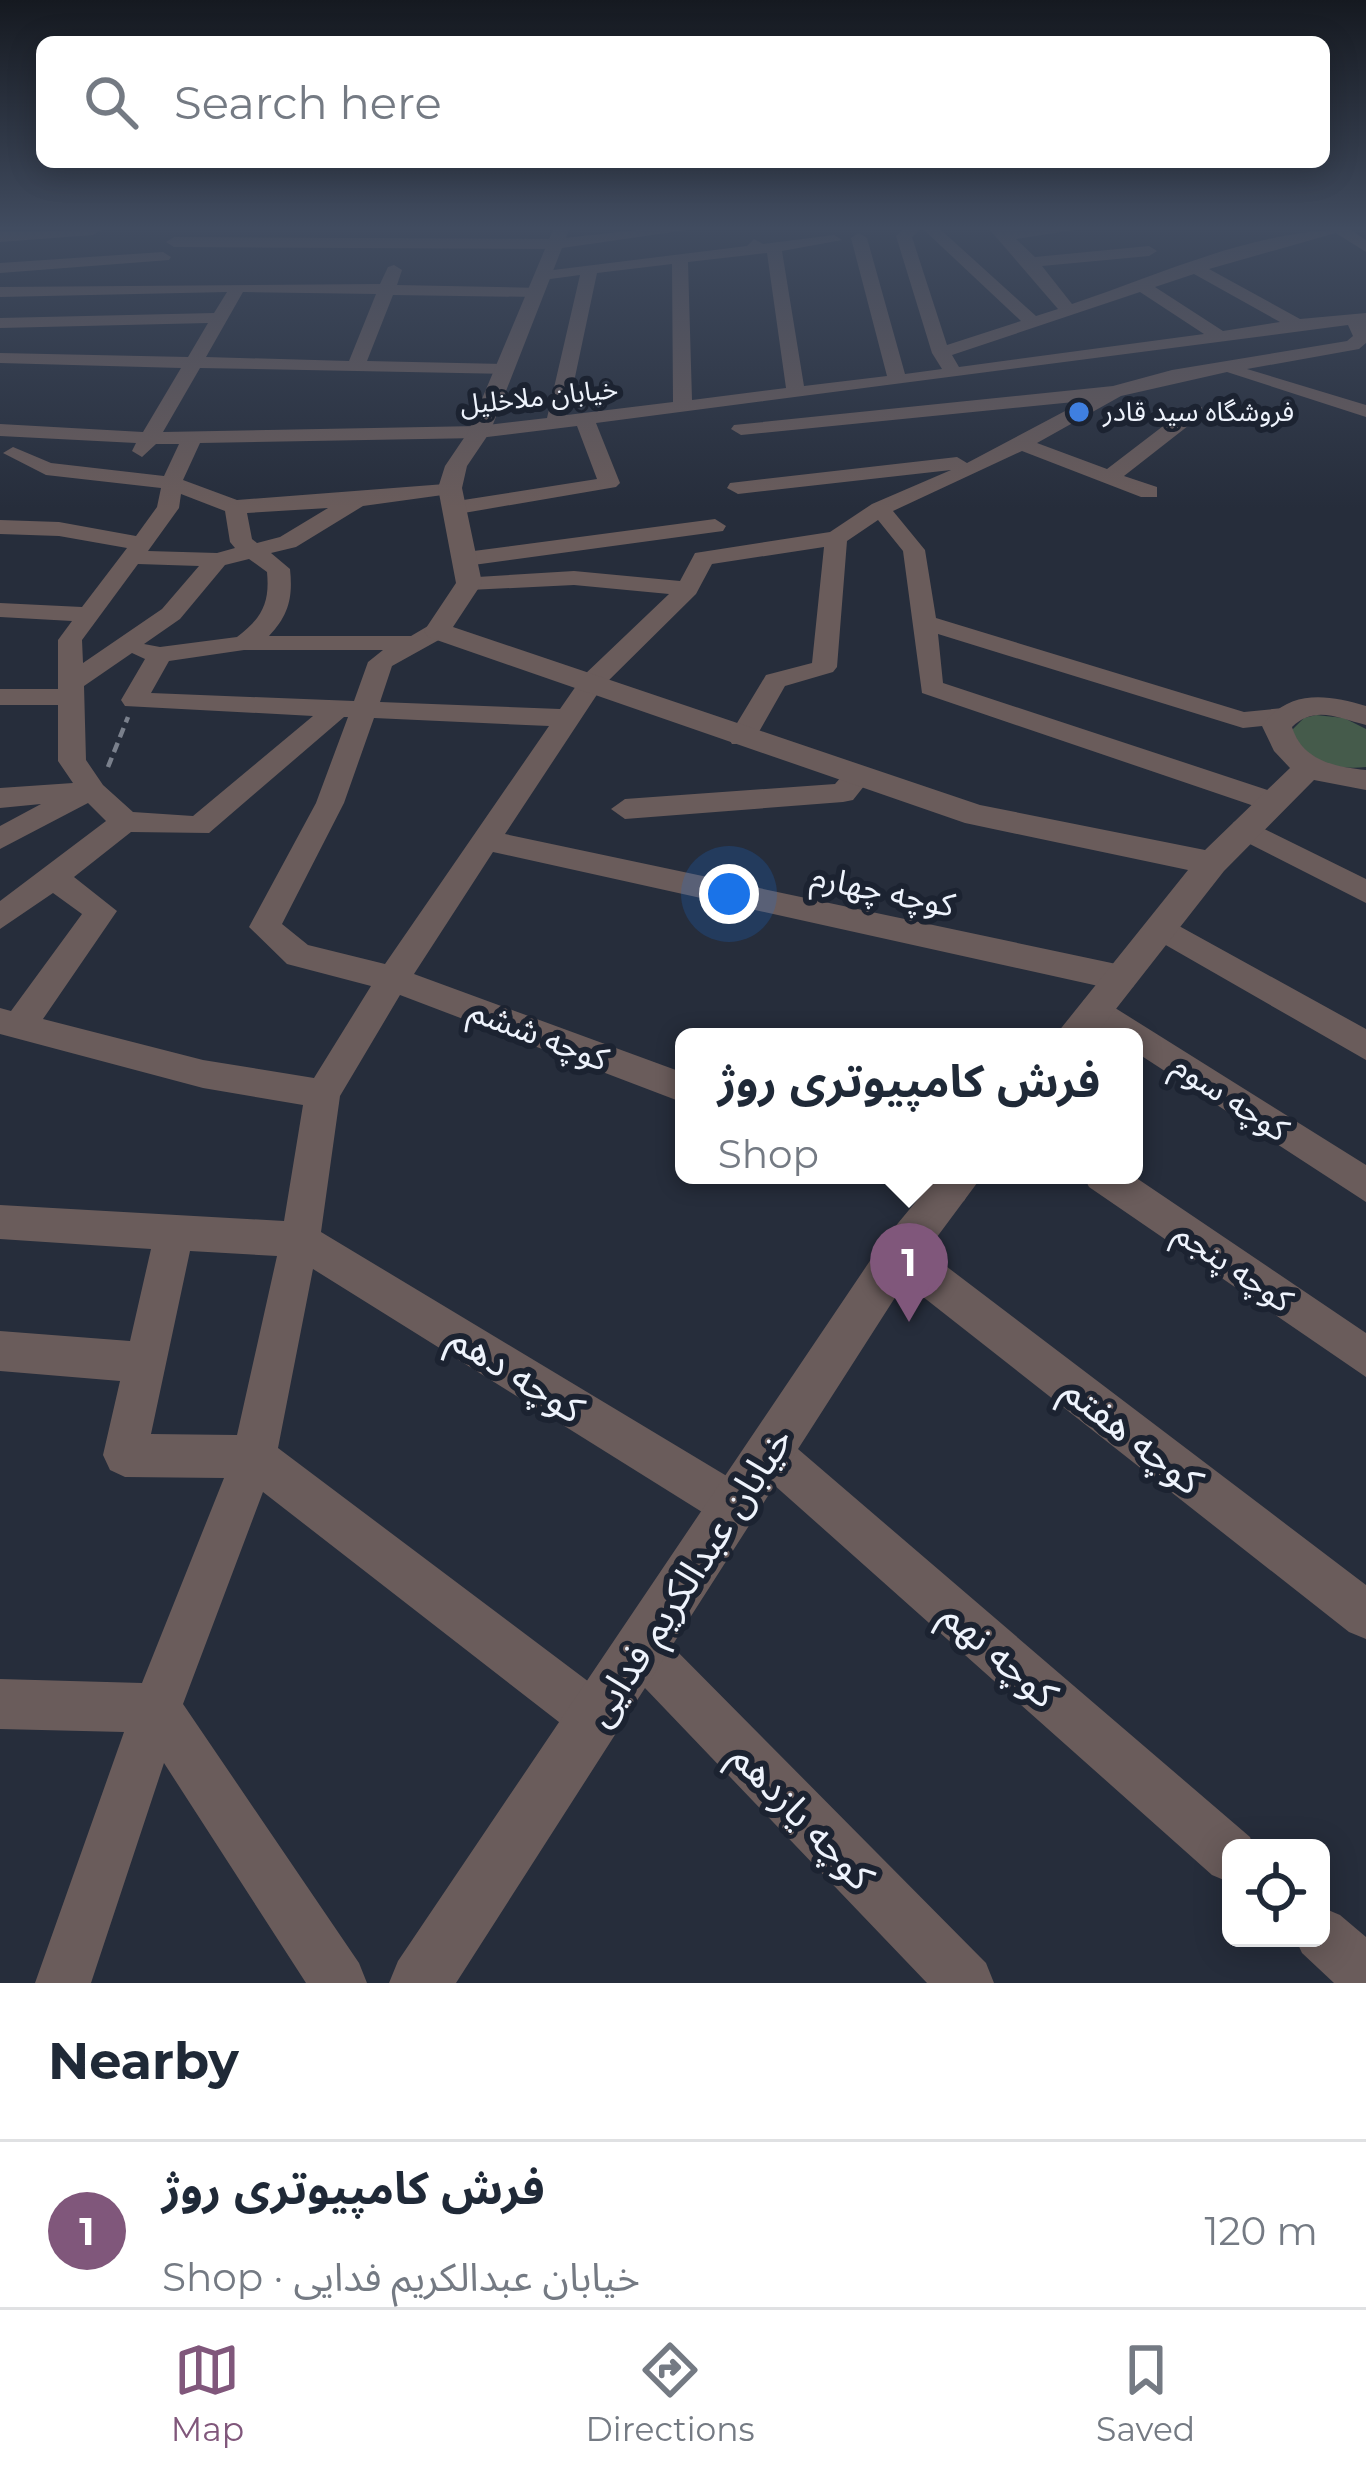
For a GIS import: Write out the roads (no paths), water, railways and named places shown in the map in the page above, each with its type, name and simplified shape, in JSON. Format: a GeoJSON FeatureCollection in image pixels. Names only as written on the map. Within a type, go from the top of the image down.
{"type":"FeatureCollection","features":[{"type":"Feature","properties":{"kind":"street"},"geometry":{"type":"LineString","coordinates":[[123,478],[219,323]]}},
{"type":"Feature","properties":{"kind":"street"},"geometry":{"type":"LineString","coordinates":[[356,367],[372,323]]}},
{"type":"Feature","properties":{"kind":"street"},"geometry":{"type":"LineString","coordinates":[[0,917],[124,822],[199,826],[351,708],[381,662],[426,637],[468,571],[451,498],[456,466],[479,432],[523,323]]}},
{"type":"Feature","properties":{"kind":"street"},"geometry":{"type":"LineString","coordinates":[[556,422],[578,323]]}},
{"type":"Feature","properties":{"kind":"street"},"geometry":{"type":"LineString","coordinates":[[681,323],[683,407]]}},
{"type":"Feature","properties":{"kind":"street"},"geometry":{"type":"LineString","coordinates":[[781,323],[796,393]]}},
{"type":"Feature","properties":{"kind":"street"},"geometry":{"type":"LineString","coordinates":[[894,323],[897,380]]}},
{"type":"Feature","properties":{"kind":"street"},"geometry":{"type":"LineString","coordinates":[[931,323],[940,352],[954,373]]}},
{"type":"Feature","properties":{"kind":"street"},"geometry":{"type":"LineString","coordinates":[[940,352],[1031,323]]}},
{"type":"Feature","properties":{"kind":"street"},"geometry":{"type":"LineString","coordinates":[[1198,323],[1221,338]]}},
{"type":"Feature","properties":{"kind":"street","name":"خیابان ملاخلیل"},"geometry":{"type":"LineString","coordinates":[[0,430],[151,438],[479,432],[1221,338],[1304,323]]}},
{"type":"Feature","properties":{"kind":"street"},"geometry":{"type":"LineString","coordinates":[[741,446],[1114,392],[1336,348],[1362,338],[1360,323]]}},
{"type":"Feature","properties":{"kind":"street"},"geometry":{"type":"LineString","coordinates":[[1336,348],[1366,356]]}},
{"type":"Feature","properties":{"kind":"street"},"geometry":{"type":"LineString","coordinates":[[0,358],[356,367],[501,378]]}},
{"type":"Feature","properties":{"kind":"street"},"geometry":{"type":"LineString","coordinates":[[1226,368],[1366,411]]}},
{"type":"Feature","properties":{"kind":"street"},"geometry":{"type":"LineString","coordinates":[[278,382],[501,378]]}},
{"type":"Feature","properties":{"kind":"street"},"geometry":{"type":"LineString","coordinates":[[0,379],[184,383]]}},
{"type":"Feature","properties":{"kind":"street"},"geometry":{"type":"LineString","coordinates":[[704,558],[836,538],[880,509],[991,460],[1114,392]]}},
{"type":"Feature","properties":{"kind":"street"},"geometry":{"type":"LineString","coordinates":[[63,1983],[158,1708],[254,1457],[300,1240],[323,1094],[393,979],[592,682],[688,589],[715,526],[739,488],[740,400]]}},
{"type":"Feature","properties":{"kind":"street"},"geometry":{"type":"LineString","coordinates":[[1108,478],[1195,411]]}},
{"type":"Feature","properties":{"kind":"street"},"geometry":{"type":"LineString","coordinates":[[6,455],[46,470],[172,483],[235,507],[451,498],[609,483],[584,419]]}},
{"type":"Feature","properties":{"kind":"street"},"geometry":{"type":"LineString","coordinates":[[6,455],[56,433]]}},
{"type":"Feature","properties":{"kind":"street"},"geometry":{"type":"LineString","coordinates":[[124,822],[91,789],[72,761],[70,640],[169,508],[172,483],[192,438]]}},
{"type":"Feature","properties":{"kind":"street"},"geometry":{"type":"LineString","coordinates":[[1018,443],[1149,492]]}},
{"type":"Feature","properties":{"kind":"street"},"geometry":{"type":"LineString","coordinates":[[739,488],[991,460]]}},
{"type":"Feature","properties":{"kind":"street"},"geometry":{"type":"LineString","coordinates":[[0,527],[58,529],[137,551],[218,560],[288,542],[356,500]]}},
{"type":"Feature","properties":{"kind":"street"},"geometry":{"type":"LineString","coordinates":[[235,507],[242,542],[278,569],[281,591],[272,623],[244,643]]}},
{"type":"Feature","properties":{"kind":"street"},"geometry":{"type":"LineString","coordinates":[[880,509],[914,550],[931,687],[1273,802]]}},
{"type":"Feature","properties":{"kind":"street"},"geometry":{"type":"LineString","coordinates":[[468,571],[715,526]]}},
{"type":"Feature","properties":{"kind":"street"},"geometry":{"type":"LineString","coordinates":[[742,738],[775,681],[824,668],[836,538]]}},
{"type":"Feature","properties":{"kind":"street"},"geometry":{"type":"LineString","coordinates":[[0,697],[72,690],[171,614],[218,560]]}},
{"type":"Feature","properties":{"kind":"street"},"geometry":{"type":"LineString","coordinates":[[468,571],[688,589]]}},
{"type":"Feature","properties":{"kind":"street"},"geometry":{"type":"LineString","coordinates":[[0,610],[86,614]]}},
{"type":"Feature","properties":{"kind":"street"},"geometry":{"type":"LineString","coordinates":[[926,622],[1243,720],[1326,705],[1365,714]]}},
{"type":"Feature","properties":{"kind":"street"},"geometry":{"type":"LineString","coordinates":[[123,647],[160,655],[244,643],[426,637],[592,682],[742,738],[976,815],[1212,863]]}},
{"type":"Feature","properties":{"kind":"street"},"geometry":{"type":"LineString","coordinates":[[160,655],[134,700],[569,718]]}},
{"type":"Feature","properties":{"kind":"street","name":"کوچه ششم"},"geometry":{"type":"LineString","coordinates":[[351,708],[330,802],[266,927],[298,956],[393,979],[675,1085]]}},
{"type":"Feature","properties":{"kind":"street"},"geometry":{"type":"LineString","coordinates":[[1282,716],[1277,726],[1287,751],[1310,767],[1344,779],[1366,780]]}},
{"type":"Feature","properties":{"kind":"street"},"geometry":{"type":"LineString","coordinates":[[1084,1023],[1212,863],[1310,767]]}},
{"type":"Feature","properties":{"kind":"street"},"geometry":{"type":"LineString","coordinates":[[625,809],[843,793],[858,776]]}},
{"type":"Feature","properties":{"kind":"street"},"geometry":{"type":"LineString","coordinates":[[0,798],[91,789]]}},
{"type":"Feature","properties":{"kind":"street"},"geometry":{"type":"LineString","coordinates":[[0,839],[91,789]]}},
{"type":"Feature","properties":{"kind":"street"},"geometry":{"type":"LineString","coordinates":[[1244,829],[1366,892]]}},
{"type":"Feature","properties":{"kind":"street","name":"کوچه چهارم"},"geometry":{"type":"LineString","coordinates":[[488,842],[1121,978]]}},
{"type":"Feature","properties":{"kind":"street"},"geometry":{"type":"LineString","coordinates":[[54,878],[101,911],[10,1023],[203,1074],[323,1094]]}},
{"type":"Feature","properties":{"kind":"street"},"geometry":{"type":"LineString","coordinates":[[1161,928],[1366,1046]]}},
{"type":"Feature","properties":{"kind":"street","name":"کوچه سوم"},"geometry":{"type":"LineString","coordinates":[[1143,1057],[1366,1185]]}},
{"type":"Feature","properties":{"kind":"street","name":"خیابان عبدالکریم فدایی"},"geometry":{"type":"LineString","coordinates":[[437,1975],[595,1718],[899,1255],[940,1184]]}},
{"type":"Feature","properties":{"kind":"street","name":"کوچه پنجم"},"geometry":{"type":"LineString","coordinates":[[1115,1184],[1366,1357]]}},
{"type":"Feature","properties":{"kind":"street"},"geometry":{"type":"LineString","coordinates":[[0,1222],[300,1240]]}},
{"type":"Feature","properties":{"kind":"street"},"geometry":{"type":"LineString","coordinates":[[173,1234],[125,1455],[254,1457],[595,1718]]}},
{"type":"Feature","properties":{"kind":"street","name":"کوچه دهم"},"geometry":{"type":"LineString","coordinates":[[300,1240],[734,1506]]}},
{"type":"Feature","properties":{"kind":"street","name":"کوچه هفتم"},"geometry":{"type":"LineString","coordinates":[[899,1255],[1366,1615]]}},
{"type":"Feature","properties":{"kind":"street"},"geometry":{"type":"LineString","coordinates":[[0,1352],[143,1362]]}},
{"type":"Feature","properties":{"kind":"street","name":"کوچه نهم"},"geometry":{"type":"LineString","coordinates":[[770,1452],[1222,1848]]}},
{"type":"Feature","properties":{"kind":"street","name":"کوچه یازدهم"},"geometry":{"type":"LineString","coordinates":[[640,1648],[966,1983]]}},
{"type":"Feature","properties":{"kind":"street"},"geometry":{"type":"LineString","coordinates":[[0,1703],[158,1708]]}},
{"type":"Feature","properties":{"kind":"street"},"geometry":{"type":"LineString","coordinates":[[158,1708],[340,1983]]}},
{"type":"Feature","properties":{"kind":"street"},"geometry":{"type":"LineString","coordinates":[[1330,1942],[1366,1974]]}},
{"type":"Feature","properties":{"kind":"place","name":"فروشگاه سید قادر"},"geometry":{"type":"Point","coordinates":[1079,412]}},
{"type":"Feature","properties":{"kind":"place","name":"فرش کامپیوتری روژ"},"geometry":{"type":"Point","coordinates":[909,1322]}}]}
